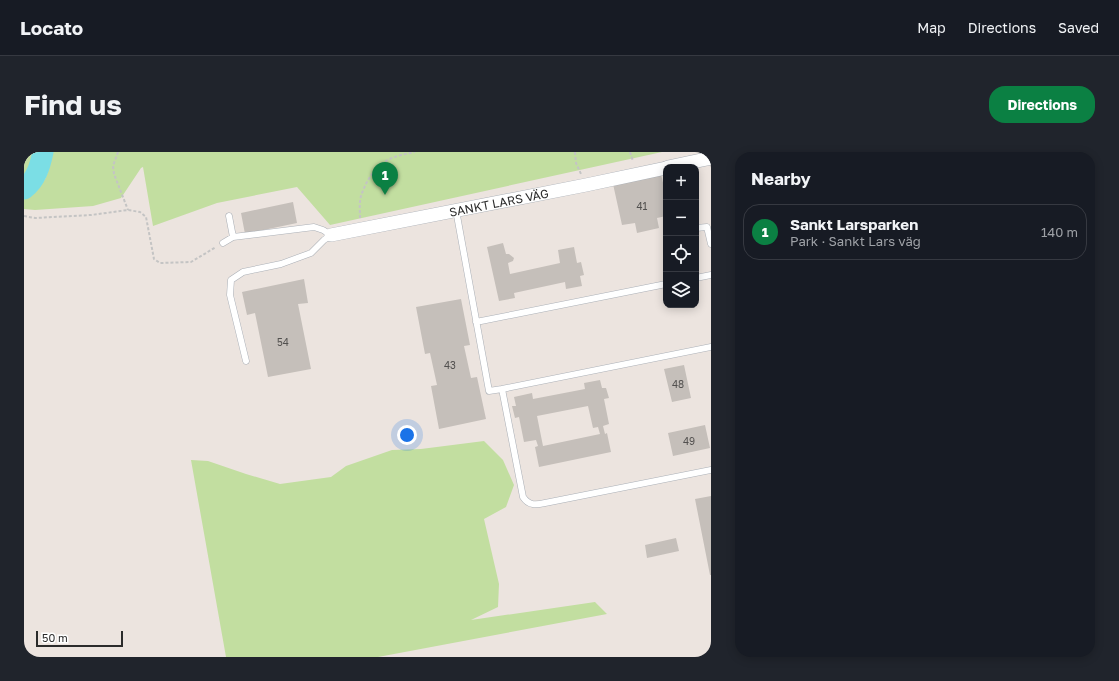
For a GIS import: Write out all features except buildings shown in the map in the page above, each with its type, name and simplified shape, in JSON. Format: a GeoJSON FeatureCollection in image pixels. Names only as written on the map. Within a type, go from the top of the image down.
{"type":"FeatureCollection","features":[{"type":"Feature","properties":{"kind":"street","name":"SANKT LARS VÄG"},"geometry":{"type":"LineString","coordinates":[[682,164],[711,158]]}},
{"type":"Feature","properties":{"kind":"street","name":"SANKT LARS VÄG"},"geometry":{"type":"LineString","coordinates":[[331,235],[586,185],[663,168]]}},
{"type":"Feature","properties":{"kind":"lane"},"geometry":{"type":"LineString","coordinates":[[456,210],[489,391],[711,347]]}},
{"type":"Feature","properties":{"kind":"lane"},"geometry":{"type":"LineString","coordinates":[[229,216],[233,237]]}},
{"type":"Feature","properties":{"kind":"lane"},"geometry":{"type":"LineString","coordinates":[[223,243],[233,237],[314,227],[331,235],[311,253],[280,264],[243,272],[231,280],[230,295],[246,361]]}},
{"type":"Feature","properties":{"kind":"lane"},"geometry":{"type":"LineString","coordinates":[[699,228],[707,227],[711,244]]}},
{"type":"Feature","properties":{"kind":"lane"},"geometry":{"type":"LineString","coordinates":[[699,277],[711,275]]}},
{"type":"Feature","properties":{"kind":"lane"},"geometry":{"type":"LineString","coordinates":[[476,322],[663,285]]}},
{"type":"Feature","properties":{"kind":"lane"},"geometry":{"type":"LineString","coordinates":[[502,389],[523,497],[529,504],[536,505],[711,470]]}},
{"type":"Feature","properties":{"kind":"path"},"geometry":{"type":"LineString","coordinates":[[118,152],[113,166],[114,174],[128,210]]}},
{"type":"Feature","properties":{"kind":"path"},"geometry":{"type":"LineString","coordinates":[[360,229],[361,197],[371,176],[386,161],[400,155],[415,152]]}},
{"type":"Feature","properties":{"kind":"path"},"geometry":{"type":"LineString","coordinates":[[575,152],[576,163],[585,179]]}},
{"type":"Feature","properties":{"kind":"path"},"geometry":{"type":"LineString","coordinates":[[630,152],[633,161]]}},
{"type":"Feature","properties":{"kind":"path"},"geometry":{"type":"LineString","coordinates":[[24,216],[34,218],[77,216],[128,210],[140,212],[146,217],[154,259],[160,263],[191,262],[223,243]]}},
{"type":"Feature","properties":{"kind":"green space"},"geometry":{"type":"Polygon","coordinates":[[[24,152],[38,152],[35,165],[24,180],[24,152]]]}},
{"type":"Feature","properties":{"kind":"green space"},"geometry":{"type":"Polygon","coordinates":[[[51,152],[662,152],[330,225],[297,187],[217,203],[153,226],[143,167],[121,198],[93,206],[35,210],[24,209],[24,198],[38,188],[45,179],[49,168],[51,152]]]}},
{"type":"Feature","properties":{"kind":"green space"},"geometry":{"type":"Polygon","coordinates":[[[484,441],[503,460],[514,485],[506,507],[484,519],[499,584],[498,607],[471,620],[595,602],[607,614],[378,657],[226,657],[191,460],[208,461],[280,484],[331,477],[346,466],[392,450],[421,449],[484,441]]]}},
{"type":"Feature","properties":{"kind":"waterway"},"geometry":{"type":"LineString","coordinates":[[24,189],[32,181],[39,167],[43,152]]}},
{"type":"Feature","properties":{"kind":"place","name":"Sankt Larsparken"},"geometry":{"type":"Point","coordinates":[385,195]}}]}
